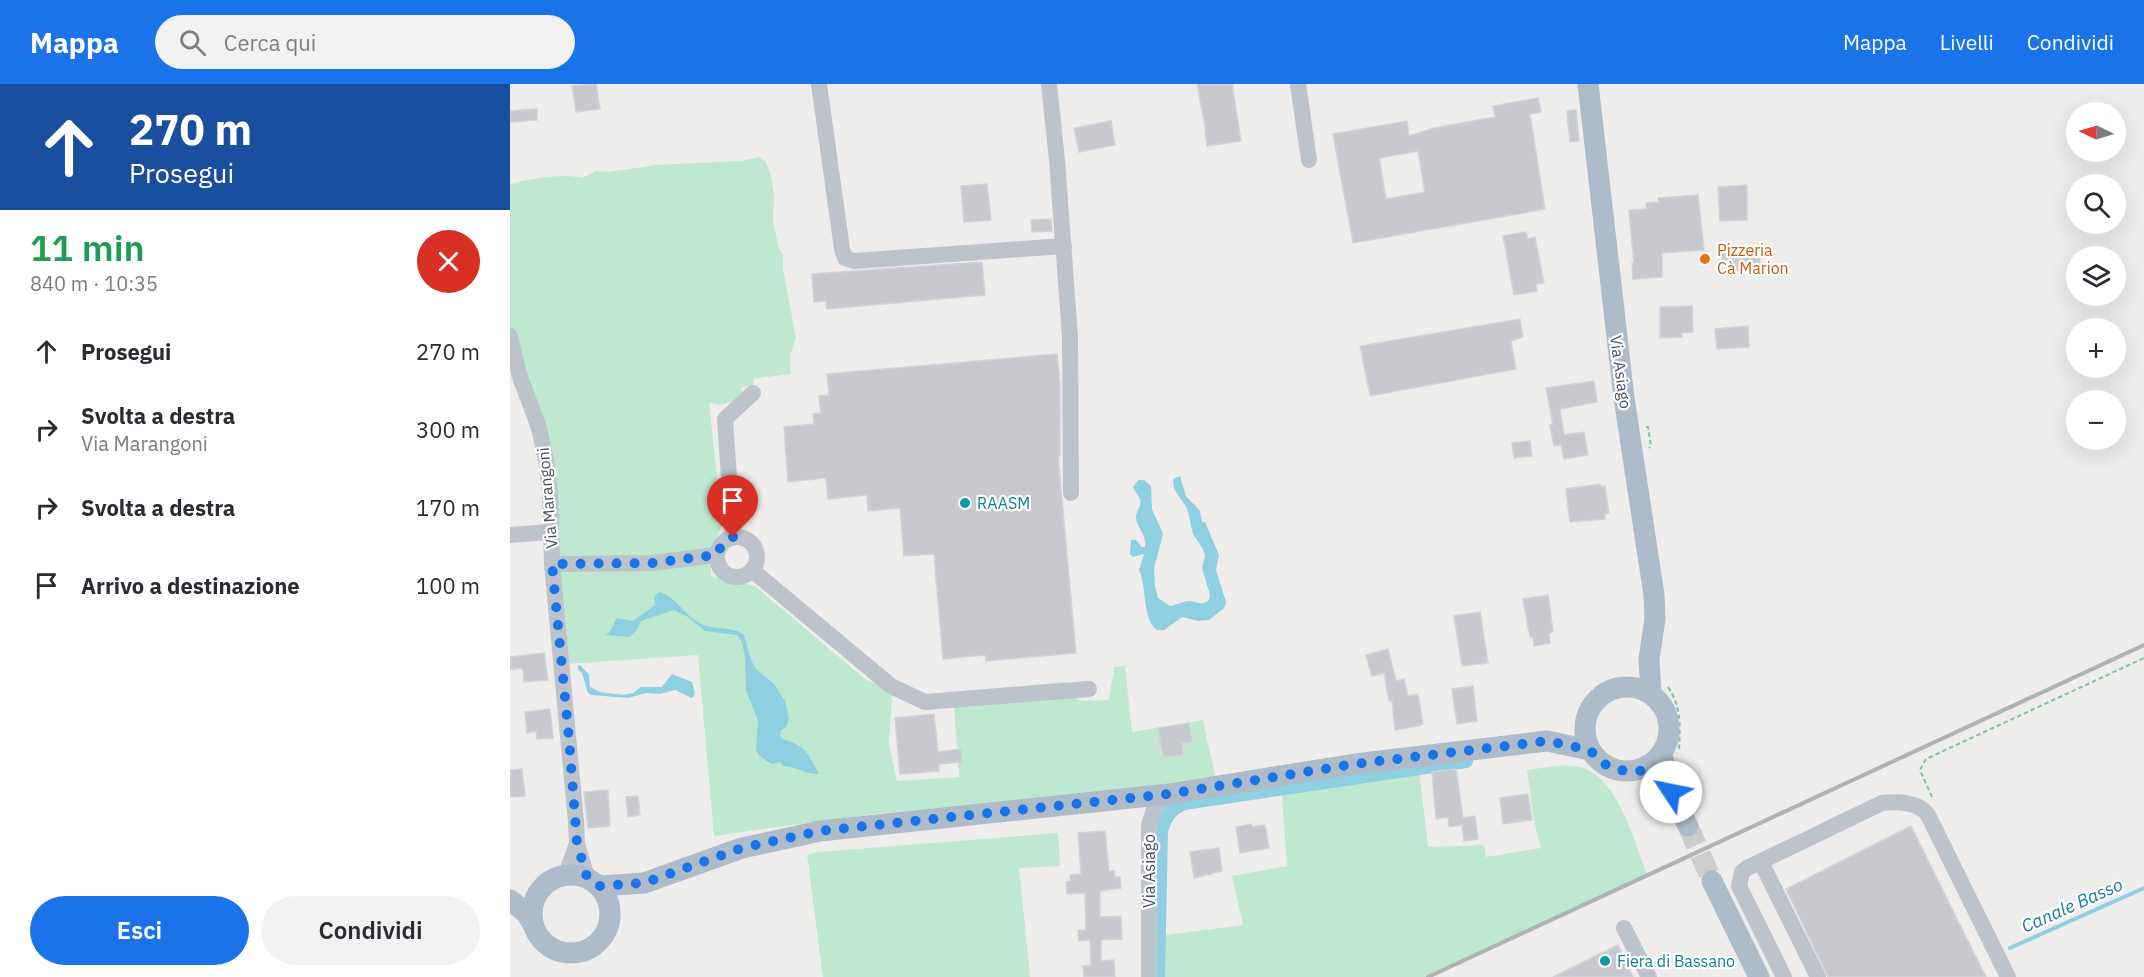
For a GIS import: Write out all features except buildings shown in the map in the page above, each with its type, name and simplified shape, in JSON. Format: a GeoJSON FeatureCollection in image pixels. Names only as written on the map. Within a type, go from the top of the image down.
{"type":"FeatureCollection","features":[{"type":"Feature","properties":{"kind":"main road","name":"Via Asiago"},"geometry":{"type":"LineString","coordinates":[[1588,84],[1622,386],[1654,595],[1655,619],[1649,659],[1630,687]]}},
{"type":"Feature","properties":{"kind":"main road","name":"Via Asiago"},"geometry":{"type":"LineString","coordinates":[[1649,659],[1659,690]]}},
{"type":"Feature","properties":{"kind":"main road"},"geometry":{"type":"LineString","coordinates":[[1670,755],[1639,770],[1625,772],[1611,769],[1599,761],[1590,750],[1586,739],[1587,716],[1593,704],[1604,694],[1616,688],[1659,690],[1670,728],[1668,742],[1670,755],[1671,792],[1688,826]]}},
{"type":"Feature","properties":{"kind":"main road"},"geometry":{"type":"LineString","coordinates":[[1547,741],[1587,716]]}},
{"type":"Feature","properties":{"kind":"main road"},"geometry":{"type":"LineString","coordinates":[[611,916],[624,898],[644,883],[742,848],[820,831],[1169,794],[1355,764],[1547,741],[1590,750]]}},
{"type":"Feature","properties":{"kind":"main road"},"geometry":{"type":"LineString","coordinates":[[1639,770],[1671,792]]}},
{"type":"Feature","properties":{"kind":"main road"},"geometry":{"type":"LineString","coordinates":[[533,924],[533,904],[542,887],[549,881],[584,879],[644,883]]}},
{"type":"Feature","properties":{"kind":"main road"},"geometry":{"type":"LineString","coordinates":[[542,887],[510,898],[526,913],[544,942],[553,949],[575,953],[586,951],[603,937],[609,927],[611,916],[606,895],[584,879]]}},
{"type":"Feature","properties":{"kind":"main road"},"geometry":{"type":"LineString","coordinates":[[1712,881],[1759,977]]}},
{"type":"Feature","properties":{"kind":"street"},"geometry":{"type":"LineString","coordinates":[[819,84],[845,258],[854,261],[1064,246]]}},
{"type":"Feature","properties":{"kind":"street"},"geometry":{"type":"LineString","coordinates":[[1048,84],[1064,246],[1070,337],[1071,493]]}},
{"type":"Feature","properties":{"kind":"street"},"geometry":{"type":"LineString","coordinates":[[1298,84],[1309,160]]}},
{"type":"Feature","properties":{"kind":"street","name":"Via Marangoni"},"geometry":{"type":"LineString","coordinates":[[510,336],[519,374],[542,439],[550,494],[552,564],[566,698],[577,843],[584,879]]}},
{"type":"Feature","properties":{"kind":"street"},"geometry":{"type":"LineString","coordinates":[[733,537],[725,419],[753,393]]}},
{"type":"Feature","properties":{"kind":"street"},"geometry":{"type":"LineString","coordinates":[[510,535],[550,532]]}},
{"type":"Feature","properties":{"kind":"street"},"geometry":{"type":"LineString","coordinates":[[733,537],[747,539],[752,544],[757,557],[752,570],[742,576],[729,575],[720,567],[717,555],[722,544],[733,537]]}},
{"type":"Feature","properties":{"kind":"street"},"geometry":{"type":"LineString","coordinates":[[552,564],[652,563],[717,555]]}},
{"type":"Feature","properties":{"kind":"street"},"geometry":{"type":"LineString","coordinates":[[752,570],[891,686],[926,702],[1089,689]]}},
{"type":"Feature","properties":{"kind":"street","name":"Via Asiago"},"geometry":{"type":"LineString","coordinates":[[1149,977],[1149,825],[1155,807],[1169,794]]}},
{"type":"Feature","properties":{"kind":"street","name":"Via Asiago"},"geometry":{"type":"LineString","coordinates":[[1132,798],[1139,804],[1149,825]]}},
{"type":"Feature","properties":{"kind":"street"},"geometry":{"type":"LineString","coordinates":[[1784,977],[1740,886],[1742,872],[1882,803],[1902,802],[1921,808],[1928,815],[2008,977]]}},
{"type":"Feature","properties":{"kind":"street"},"geometry":{"type":"LineString","coordinates":[[1761,861],[1818,977]]}},
{"type":"Feature","properties":{"kind":"street"},"geometry":{"type":"LineString","coordinates":[[1624,928],[1649,977]]}},
{"type":"Feature","properties":{"kind":"path"},"geometry":{"type":"LineString","coordinates":[[1934,802],[1920,771],[1926,759],[2144,658]]}},
{"type":"Feature","properties":{"kind":"path"},"geometry":{"type":"LineString","coordinates":[[1659,690],[1678,707],[1681,723],[1670,755]]}},
{"type":"Feature","properties":{"kind":"green space"},"geometry":{"type":"Polygon","coordinates":[[[759,157],[766,162],[771,176],[774,196],[773,222],[779,249],[783,255],[783,269],[796,338],[790,355],[791,374],[753,379],[753,386],[742,387],[743,398],[720,405],[709,403],[722,525],[710,555],[711,576],[755,586],[865,679],[892,692],[889,745],[897,781],[959,777],[953,692],[1065,682],[1080,701],[1109,700],[1114,667],[1125,666],[1132,732],[1203,720],[1217,784],[1061,801],[880,813],[714,836],[698,655],[566,664],[548,477],[510,334],[510,184],[556,176],[582,178],[596,171],[608,172],[656,165],[741,161],[759,157]]]}},
{"type":"Feature","properties":{"kind":"green space"},"geometry":{"type":"Polygon","coordinates":[[[1418,762],[1428,847],[1484,845],[1486,857],[1541,848],[1534,821],[1527,770],[1576,766],[1595,774],[1615,798],[1631,830],[1647,874],[1426,977],[1151,977],[1151,937],[1243,925],[1232,876],[1287,866],[1281,783],[1418,762]]]}},
{"type":"Feature","properties":{"kind":"green space"},"geometry":{"type":"Polygon","coordinates":[[[1058,833],[1060,866],[1019,868],[1030,977],[823,977],[807,855],[818,852],[1058,833]]]}},
{"type":"Feature","properties":{"kind":"water"},"geometry":{"type":"Polygon","coordinates":[[[1180,476],[1186,496],[1200,511],[1202,522],[1205,522],[1219,555],[1216,570],[1226,602],[1224,608],[1209,620],[1198,621],[1182,617],[1164,630],[1157,630],[1149,618],[1139,570],[1144,554],[1133,557],[1130,554],[1131,540],[1136,540],[1142,547],[1145,547],[1145,539],[1136,519],[1140,503],[1133,487],[1138,480],[1144,480],[1151,486],[1152,509],[1163,534],[1154,568],[1158,598],[1170,606],[1187,601],[1204,603],[1209,600],[1210,595],[1202,568],[1205,556],[1203,549],[1193,534],[1187,508],[1174,489],[1173,479],[1180,476]]]}},
{"type":"Feature","properties":{"kind":"water"},"geometry":{"type":"Polygon","coordinates":[[[659,592],[671,598],[698,622],[735,630],[744,635],[755,668],[774,684],[785,701],[789,719],[786,727],[781,730],[780,737],[802,748],[819,774],[784,766],[780,762],[772,764],[756,750],[758,720],[746,691],[745,658],[742,642],[737,635],[705,631],[688,617],[674,610],[641,621],[637,630],[629,637],[605,635],[609,633],[617,618],[633,621],[655,605],[654,597],[659,592]]]}},
{"type":"Feature","properties":{"kind":"water"},"geometry":{"type":"Polygon","coordinates":[[[580,665],[589,675],[590,687],[600,692],[623,695],[633,693],[641,687],[662,687],[672,674],[692,682],[695,694],[692,698],[675,690],[660,694],[646,693],[628,698],[592,695],[588,693],[582,673],[578,670],[580,665]]]}},
{"type":"Feature","properties":{"kind":"waterway"},"geometry":{"type":"LineString","coordinates":[[1158,977],[1161,831],[1166,818],[1175,808],[1184,803],[1466,761]]}},
{"type":"Feature","properties":{"kind":"waterway","name":"Canale Basso"},"geometry":{"type":"LineString","coordinates":[[2010,948],[2144,888]]}},
{"type":"Feature","properties":{"kind":"tunnel"},"geometry":{"type":"LineString","coordinates":[[1688,826],[1712,881]]}},
{"type":"Feature","properties":{"kind":"railway"},"geometry":{"type":"LineString","coordinates":[[1428,977],[2144,645]]}},
{"type":"Feature","properties":{"kind":"place","name":"Pizzeria Cà Marion"},"geometry":{"type":"Point","coordinates":[1705,259]}},
{"type":"Feature","properties":{"kind":"place","name":"RAASM"},"geometry":{"type":"Point","coordinates":[965,503]}},
{"type":"Feature","properties":{"kind":"place","name":"Fiera di Bassano"},"geometry":{"type":"Point","coordinates":[1605,961]}},
{"type":"Feature","properties":{"kind":"route"},"geometry":{"type":"LineString","coordinates":[[733,537],[722,544],[717,555],[652,563],[552,564],[577,843],[587,877],[600,886],[644,883],[742,848],[820,831],[1169,794],[1355,764],[1547,741],[1590,750],[1599,761],[1611,769],[1625,772],[1639,770],[1671,792]]}}]}
